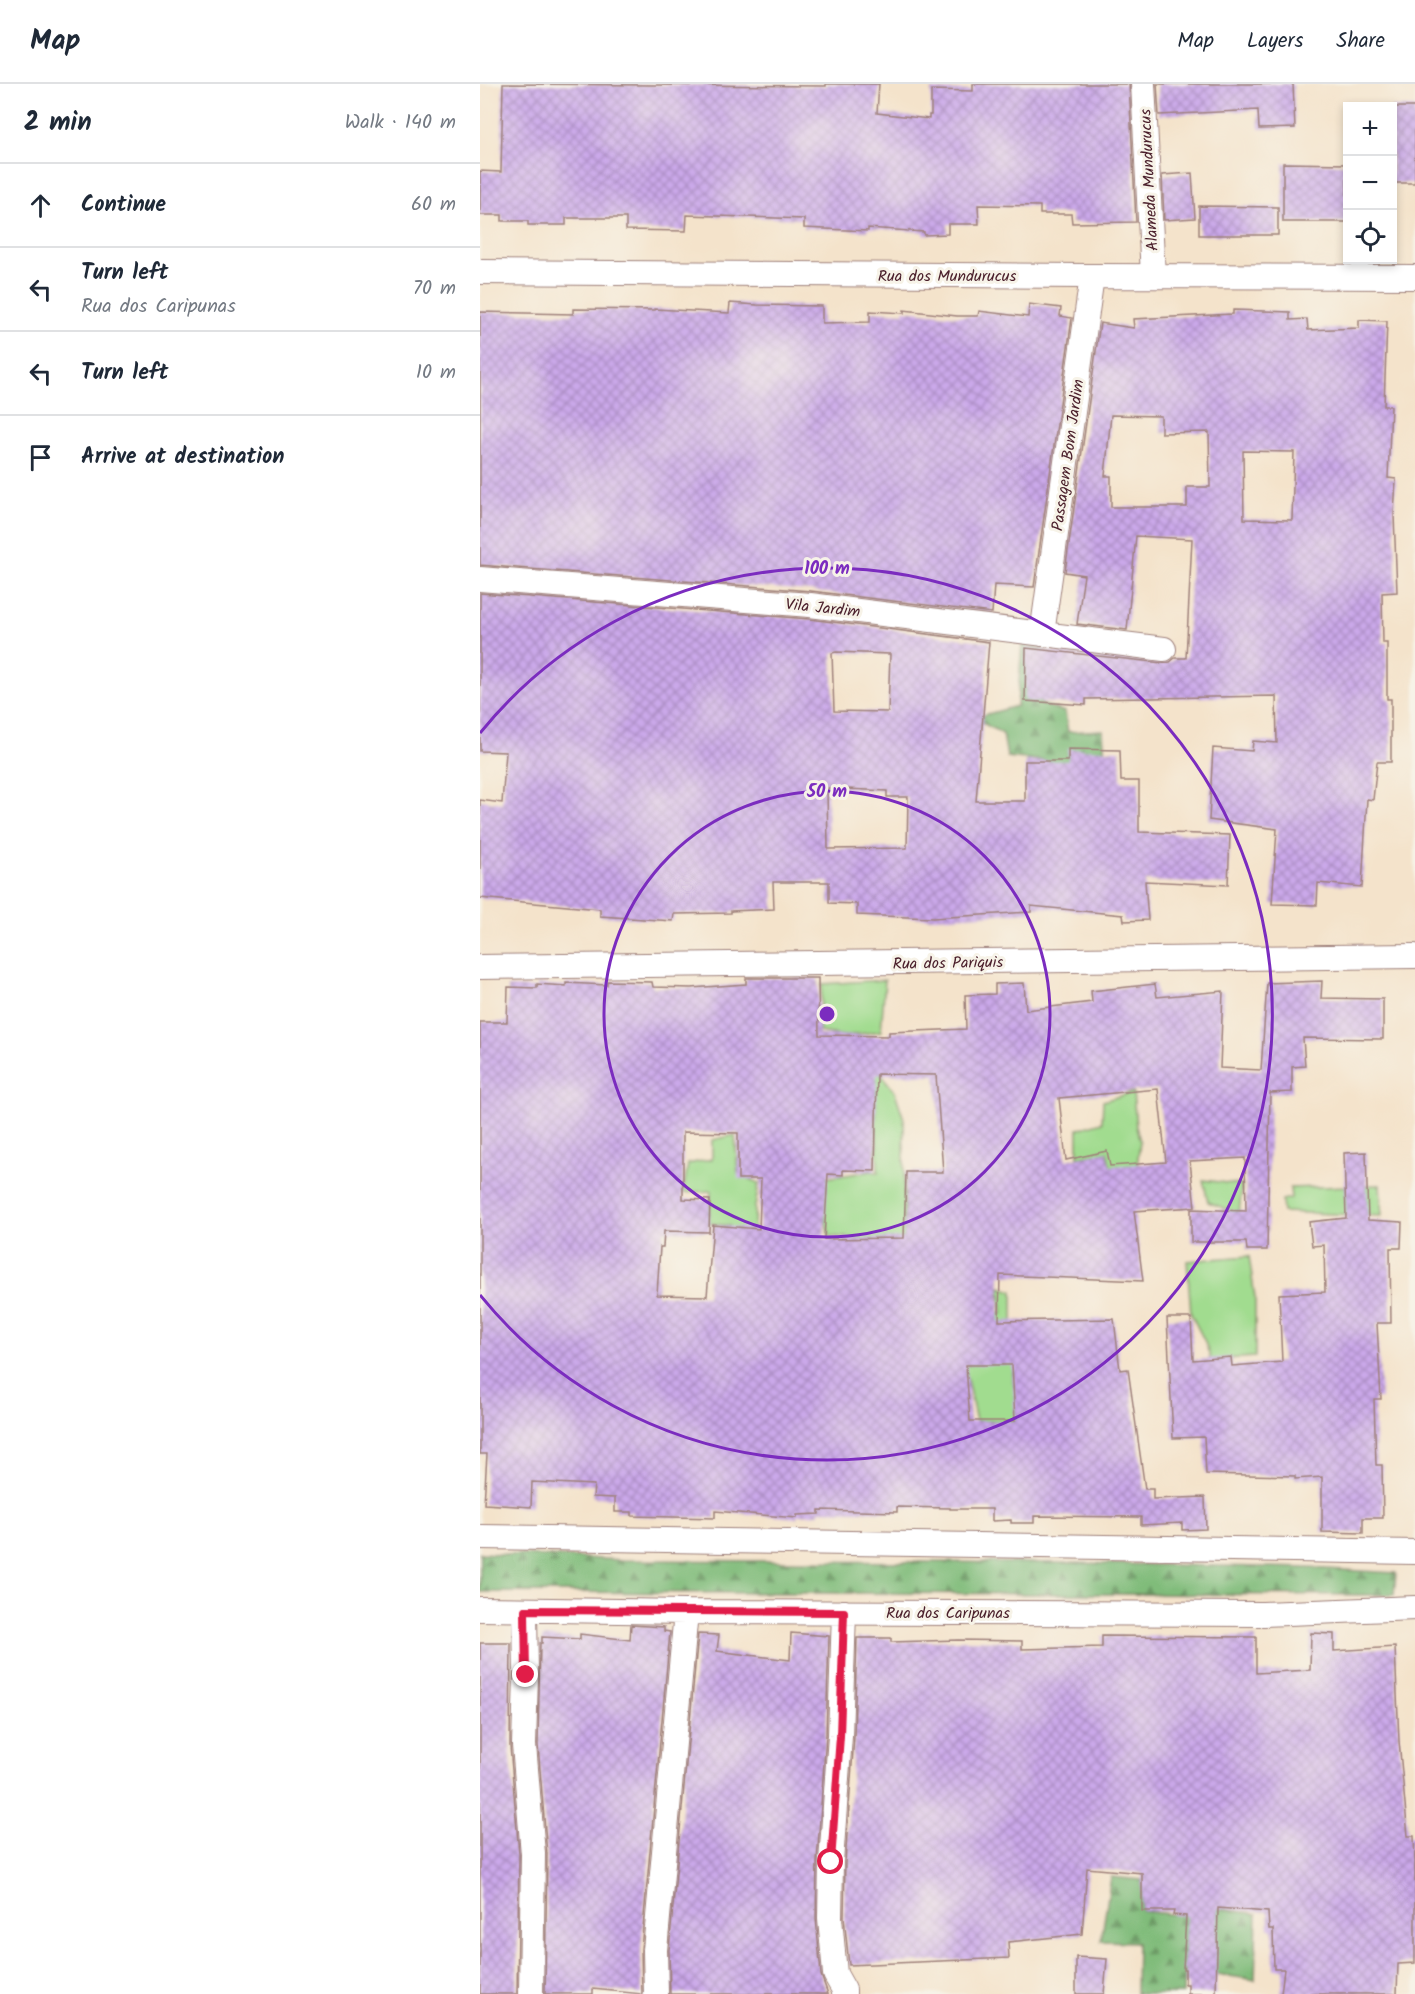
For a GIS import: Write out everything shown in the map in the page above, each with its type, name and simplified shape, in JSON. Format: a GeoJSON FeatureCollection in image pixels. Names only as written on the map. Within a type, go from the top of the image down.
{"type":"FeatureCollection","features":[{"type":"Feature","properties":{"kind":"street","name":"Alameda Mundurucus"},"geometry":{"type":"LineString","coordinates":[[1143,84],[1153,276]]}},
{"type":"Feature","properties":{"kind":"street","name":"Rua dos Mundurucus"},"geometry":{"type":"LineString","coordinates":[[480,272],[1415,276]]}},
{"type":"Feature","properties":{"kind":"street","name":"Passagem Bom Jardim"},"geometry":{"type":"LineString","coordinates":[[1042,634],[1092,276]]}},
{"type":"Feature","properties":{"kind":"street","name":"Vila Jardim"},"geometry":{"type":"LineString","coordinates":[[480,579],[810,605],[1164,649]]}},
{"type":"Feature","properties":{"kind":"street","name":"Rua dos Pariquis"},"geometry":{"type":"LineString","coordinates":[[480,967],[1415,956]]}},
{"type":"Feature","properties":{"kind":"street"},"geometry":{"type":"LineString","coordinates":[[480,1537],[1415,1552]]}},
{"type":"Feature","properties":{"kind":"street","name":"Rua dos Caripunas"},"geometry":{"type":"LineString","coordinates":[[480,1609],[1263,1614],[1415,1608]]}},
{"type":"Feature","properties":{"kind":"street"},"geometry":{"type":"LineString","coordinates":[[525,1610],[524,1745],[533,1854],[531,1994]]}},
{"type":"Feature","properties":{"kind":"street"},"geometry":{"type":"LineString","coordinates":[[656,1994],[655,1950],[686,1612]]}},
{"type":"Feature","properties":{"kind":"street"},"geometry":{"type":"LineString","coordinates":[[844,1612],[830,1918],[835,1974],[844,1994]]}},
{"type":"Feature","properties":{"kind":"green space"},"geometry":{"type":"Polygon","coordinates":[[[1022,644],[1046,649],[1041,704],[1065,712],[1068,732],[1103,730],[1107,793],[1046,761],[1007,757],[1003,734],[973,718],[1017,706],[1022,644]]]}},
{"type":"Feature","properties":{"kind":"green space"},"geometry":{"type":"Polygon","coordinates":[[[885,980],[881,1031],[845,1036],[819,1032],[822,984],[885,980]]]}},
{"type":"Feature","properties":{"kind":"green space"},"geometry":{"type":"Polygon","coordinates":[[[874,1065],[895,1092],[904,1119],[904,1242],[829,1236],[825,1217],[813,1214],[826,1178],[872,1171],[878,1173],[874,1065]]]}},
{"type":"Feature","properties":{"kind":"green space"},"geometry":{"type":"Polygon","coordinates":[[[1133,1092],[1136,1127],[1140,1141],[1137,1166],[1111,1169],[1107,1152],[1078,1157],[1078,1129],[1102,1122],[1103,1101],[1133,1092]]]}},
{"type":"Feature","properties":{"kind":"green space"},"geometry":{"type":"Polygon","coordinates":[[[735,1135],[738,1174],[759,1183],[755,1207],[744,1397],[713,1391],[730,1226],[709,1223],[711,1191],[683,1193],[688,1164],[712,1159],[712,1140],[735,1135]]]}},
{"type":"Feature","properties":{"kind":"green space"},"geometry":{"type":"Polygon","coordinates":[[[1203,1180],[1242,1185],[1239,1214],[1208,1202],[1203,1180]]]}},
{"type":"Feature","properties":{"kind":"green space"},"geometry":{"type":"Polygon","coordinates":[[[1380,1185],[1382,1216],[1283,1212],[1282,1200],[1291,1198],[1290,1188],[1380,1185]]]}},
{"type":"Feature","properties":{"kind":"green space"},"geometry":{"type":"Polygon","coordinates":[[[1249,1256],[1255,1298],[1255,1357],[1211,1360],[1191,1314],[1187,1261],[1249,1256]]]}},
{"type":"Feature","properties":{"kind":"green space"},"geometry":{"type":"Polygon","coordinates":[[[1000,1287],[1013,1291],[1013,1382],[1035,1421],[976,1421],[964,1366],[978,1364],[978,1312],[1002,1314],[1000,1287]]]}},
{"type":"Feature","properties":{"kind":"green space"},"geometry":{"type":"Polygon","coordinates":[[[480,1553],[623,1560],[1071,1563],[1309,1568],[1396,1573],[1394,1595],[480,1592],[480,1553]]]}},
{"type":"Feature","properties":{"kind":"green space"},"geometry":{"type":"Polygon","coordinates":[[[1111,1877],[1142,1880],[1142,1911],[1198,1917],[1199,1906],[1257,1914],[1255,1980],[1216,1974],[1185,1937],[1183,1994],[1136,1994],[1137,1942],[1101,1941],[1111,1877]]]}},
{"type":"Feature","properties":{"kind":"building"},"geometry":{"type":"Polygon","coordinates":[[[503,84],[826,86],[826,84],[879,84],[877,113],[929,119],[931,90],[973,91],[973,84],[1129,84],[1136,222],[1072,223],[1071,214],[1040,214],[1040,206],[978,205],[979,224],[948,224],[948,234],[924,235],[924,232],[868,228],[868,231],[804,228],[804,219],[687,215],[686,231],[626,230],[626,218],[566,218],[566,225],[528,225],[528,221],[502,221],[502,215],[480,215],[480,171],[501,172],[503,84]]]}},
{"type":"Feature","properties":{"kind":"building"},"geometry":{"type":"Polygon","coordinates":[[[1157,84],[1293,84],[1295,128],[1259,129],[1258,110],[1159,115],[1157,84]]]}},
{"type":"Feature","properties":{"kind":"building"},"geometry":{"type":"Polygon","coordinates":[[[1397,107],[1415,107],[1415,183],[1397,183],[1397,107]]]}},
{"type":"Feature","properties":{"kind":"building"},"geometry":{"type":"Polygon","coordinates":[[[1283,163],[1343,164],[1343,222],[1283,222],[1283,163]]]}},
{"type":"Feature","properties":{"kind":"building"},"geometry":{"type":"Polygon","coordinates":[[[1192,173],[1195,218],[1164,220],[1162,175],[1192,173]]]}},
{"type":"Feature","properties":{"kind":"building"},"geometry":{"type":"Polygon","coordinates":[[[1199,206],[1278,207],[1278,235],[1199,235],[1199,206]]]}},
{"type":"Feature","properties":{"kind":"building"},"geometry":{"type":"Polygon","coordinates":[[[730,303],[822,306],[822,323],[870,322],[870,311],[904,313],[904,310],[957,316],[978,316],[979,311],[1028,317],[1029,304],[1061,308],[1060,316],[1072,318],[1034,587],[994,585],[992,613],[811,591],[480,565],[480,312],[573,314],[573,309],[655,309],[729,313],[730,303]]]}},
{"type":"Feature","properties":{"kind":"building"},"geometry":{"type":"Polygon","coordinates":[[[1233,310],[1290,312],[1290,320],[1307,319],[1308,330],[1359,328],[1359,320],[1387,321],[1384,406],[1391,406],[1388,478],[1396,479],[1394,515],[1397,592],[1382,593],[1383,643],[1387,643],[1387,699],[1391,699],[1391,762],[1377,762],[1373,800],[1367,799],[1362,887],[1318,883],[1317,905],[1272,904],[1277,829],[1209,820],[1213,748],[1252,751],[1253,741],[1277,743],[1276,696],[1086,699],[1086,705],[1025,701],[1026,648],[1162,663],[1170,662],[1175,658],[1186,658],[1192,539],[1136,536],[1127,630],[1077,624],[1084,575],[1065,572],[1100,323],[1134,328],[1133,319],[1233,314],[1233,310]],[[1111,415],[1105,476],[1111,476],[1111,507],[1187,507],[1187,487],[1210,487],[1209,432],[1161,433],[1161,416],[1111,415]],[[1243,451],[1244,519],[1292,520],[1294,452],[1243,451]]]}},
{"type":"Feature","properties":{"kind":"building"},"geometry":{"type":"Polygon","coordinates":[[[480,593],[809,619],[989,642],[976,801],[1025,801],[1025,761],[1068,761],[1068,749],[1120,750],[1121,781],[1139,781],[1139,832],[1230,835],[1228,885],[1145,881],[1148,920],[1124,921],[1123,915],[1031,906],[1031,912],[933,918],[857,915],[857,904],[829,903],[829,882],[773,882],[774,909],[731,911],[731,913],[674,914],[673,921],[600,916],[600,909],[480,898],[480,800],[502,803],[506,752],[480,751],[480,593]],[[832,653],[834,711],[888,712],[890,654],[832,653]],[[827,788],[828,849],[907,848],[908,797],[887,797],[887,791],[827,788]]]}},
{"type":"Feature","properties":{"kind":"building"},"geometry":{"type":"Polygon","coordinates":[[[746,978],[818,978],[819,1035],[889,1036],[889,1032],[966,1029],[965,995],[995,994],[995,984],[1024,983],[1026,1010],[1092,1002],[1091,991],[1155,984],[1157,997],[1223,991],[1220,1068],[1261,1070],[1267,983],[1322,981],[1321,998],[1383,999],[1383,1039],[1303,1038],[1305,1066],[1292,1067],[1292,1092],[1270,1093],[1267,1250],[1247,1250],[1246,1242],[1191,1242],[1191,1209],[1246,1211],[1245,1158],[1190,1161],[1195,1207],[1134,1211],[1143,1281],[1000,1275],[999,1321],[1114,1319],[1120,1370],[1128,1369],[1145,1489],[1153,1489],[1153,1499],[1205,1497],[1206,1529],[1182,1530],[1182,1523],[1141,1525],[1141,1517],[1034,1516],[1034,1523],[1011,1523],[1011,1520],[992,1521],[992,1509],[950,1508],[897,1507],[897,1512],[819,1510],[819,1514],[797,1515],[797,1518],[715,1511],[715,1518],[632,1516],[632,1512],[615,1512],[615,1498],[593,1497],[594,1485],[532,1482],[531,1507],[484,1504],[487,1454],[480,1454],[480,1022],[507,1022],[508,987],[537,988],[537,984],[566,986],[566,983],[607,985],[607,981],[652,982],[653,987],[691,988],[746,984],[746,978]],[[877,1074],[875,1171],[843,1170],[843,1175],[828,1174],[824,1239],[904,1238],[906,1172],[943,1172],[936,1075],[877,1074]],[[1158,1089],[1059,1098],[1066,1160],[1107,1151],[1110,1166],[1166,1162],[1158,1089]],[[683,1132],[683,1199],[710,1200],[709,1232],[664,1231],[663,1247],[660,1247],[657,1295],[707,1296],[713,1225],[759,1229],[761,1179],[738,1179],[738,1133],[683,1132]],[[966,1365],[970,1421],[1015,1421],[1012,1365],[966,1365]]]}},
{"type":"Feature","properties":{"kind":"building"},"geometry":{"type":"Polygon","coordinates":[[[1366,1152],[1368,1220],[1402,1222],[1401,1248],[1390,1248],[1391,1323],[1377,1323],[1381,1399],[1374,1399],[1376,1465],[1382,1465],[1383,1518],[1363,1518],[1363,1533],[1322,1532],[1322,1477],[1295,1479],[1295,1476],[1206,1474],[1204,1437],[1173,1438],[1167,1318],[1191,1318],[1193,1360],[1231,1357],[1232,1366],[1282,1362],[1279,1294],[1325,1292],[1324,1245],[1312,1246],[1309,1222],[1346,1218],[1344,1153],[1366,1152]]]}},
{"type":"Feature","properties":{"kind":"building"},"geometry":{"type":"Polygon","coordinates":[[[631,1625],[664,1627],[664,1631],[670,1632],[641,1949],[642,1994],[593,1989],[593,1994],[545,1994],[547,1854],[538,1745],[540,1643],[542,1643],[542,1637],[580,1639],[580,1634],[630,1640],[631,1625]]]}},
{"type":"Feature","properties":{"kind":"building"},"geometry":{"type":"Polygon","coordinates":[[[791,1633],[829,1636],[816,1918],[821,1975],[828,1994],[670,1994],[669,1950],[698,1634],[719,1635],[717,1651],[790,1660],[791,1633]]]}},
{"type":"Feature","properties":{"kind":"building"},"geometry":{"type":"Polygon","coordinates":[[[1311,1633],[1334,1634],[1334,1651],[1395,1647],[1399,1741],[1408,1836],[1414,1836],[1415,1863],[1415,1963],[1398,1964],[1397,1994],[1281,1994],[1284,1969],[1274,1969],[1273,1929],[1269,1929],[1268,1912],[1218,1908],[1216,1994],[1188,1994],[1185,1969],[1183,1969],[1186,1916],[1173,1915],[1174,1911],[1142,1911],[1142,1873],[1087,1868],[1082,1934],[1008,1942],[1009,1958],[849,1965],[844,1917],[845,1863],[854,1737],[857,1638],[891,1638],[891,1642],[1022,1641],[1022,1649],[1102,1647],[1102,1636],[1256,1637],[1256,1673],[1310,1670],[1311,1633]]]}},
{"type":"Feature","properties":{"kind":"building"},"geometry":{"type":"Polygon","coordinates":[[[480,1643],[511,1643],[510,1746],[519,1854],[517,1994],[480,1994],[480,1643]]]}},
{"type":"Feature","properties":{"kind":"building"},"geometry":{"type":"Polygon","coordinates":[[[1076,1957],[1107,1959],[1104,1994],[1076,1994],[1076,1957]]]}},
{"type":"Feature","properties":{"kind":"route"},"geometry":{"type":"LineString","coordinates":[[526,1675],[525,1610],[844,1612],[840,1736],[831,1862]]}}]}
